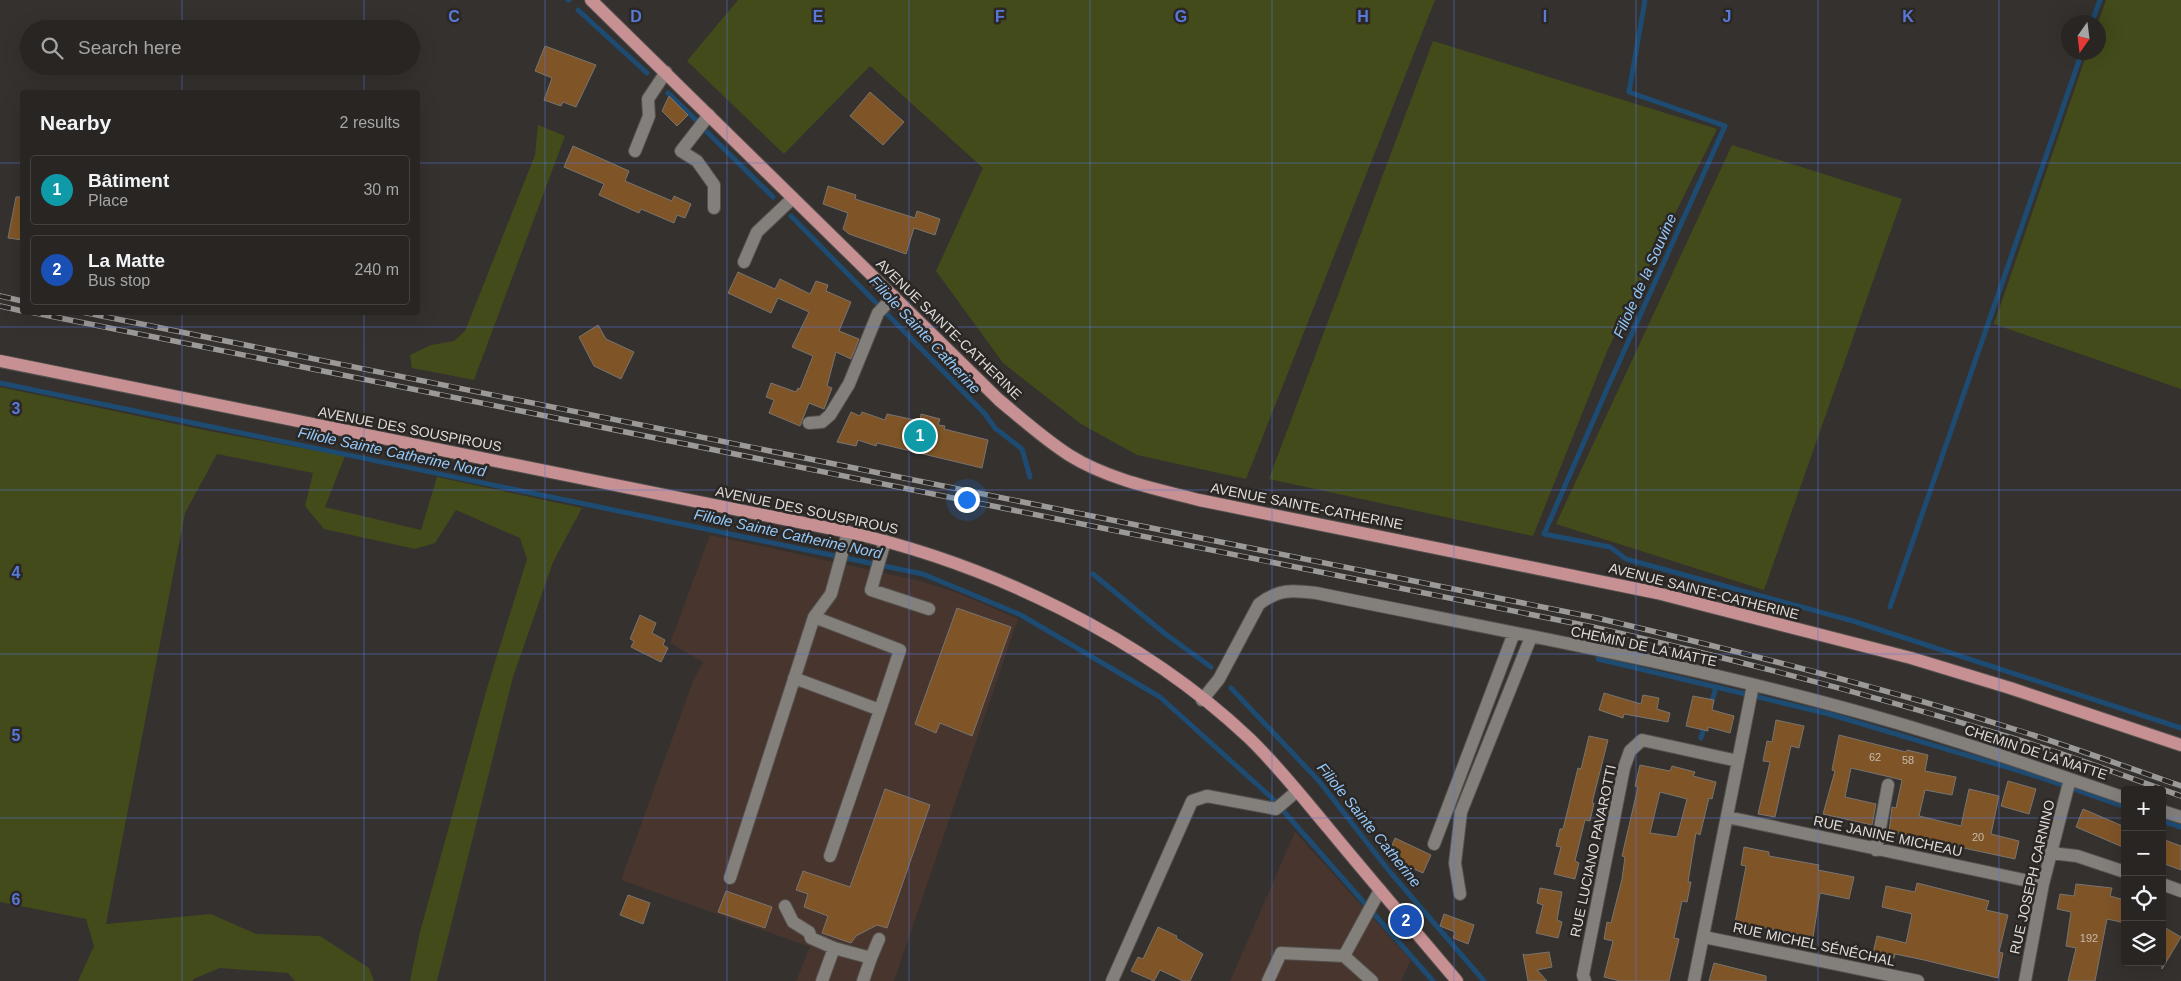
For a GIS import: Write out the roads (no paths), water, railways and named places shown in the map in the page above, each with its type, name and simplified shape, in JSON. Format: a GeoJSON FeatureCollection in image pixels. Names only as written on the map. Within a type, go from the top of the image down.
{"type":"FeatureCollection","features":[{"type":"Feature","properties":{"kind":"main road","name":"AVENUE SAINTE-CATHERINE"},"geometry":{"type":"LineString","coordinates":[[590,0],[666,72],[793,198],[891,299],[999,400],[1037,432],[1070,456],[1110,474],[1152,488],[1199,500],[1657,593],[1818,634],[2010,688],[2181,745]]}},
{"type":"Feature","properties":{"kind":"main road","name":"AVENUE DES SOUSPIROUS"},"geometry":{"type":"LineString","coordinates":[[0,361],[848,532],[885,541],[964,566],[1056,607],[1107,634],[1148,660],[1249,738],[1297,791],[1456,981]]}},
{"type":"Feature","properties":{"kind":"street"},"geometry":{"type":"LineString","coordinates":[[635,152],[649,116],[648,98],[666,72]]}},
{"type":"Feature","properties":{"kind":"street"},"geometry":{"type":"LineString","coordinates":[[709,115],[681,151],[697,161],[714,185],[714,208]]}},
{"type":"Feature","properties":{"kind":"street"},"geometry":{"type":"LineString","coordinates":[[744,262],[757,232],[793,198]]}},
{"type":"Feature","properties":{"kind":"street"},"geometry":{"type":"LineString","coordinates":[[808,423],[822,422],[830,415],[849,384],[878,313],[891,299]]}},
{"type":"Feature","properties":{"kind":"street"},"geometry":{"type":"LineString","coordinates":[[730,878],[814,616],[831,594],[848,532]]}},
{"type":"Feature","properties":{"kind":"street"},"geometry":{"type":"LineString","coordinates":[[885,541],[871,590],[929,609]]}},
{"type":"Feature","properties":{"kind":"street","name":"CHEMIN DE LA MATTE"},"geometry":{"type":"LineString","coordinates":[[1202,700],[1219,679],[1259,604],[1269,596],[1288,590],[1316,593],[1514,633],[1753,685],[1873,716],[2121,797]]}},
{"type":"Feature","properties":{"kind":"street"},"geometry":{"type":"LineString","coordinates":[[814,616],[900,650],[830,856]]}},
{"type":"Feature","properties":{"kind":"street"},"geometry":{"type":"LineString","coordinates":[[1434,844],[1514,633]]}},
{"type":"Feature","properties":{"kind":"street"},"geometry":{"type":"LineString","coordinates":[[1460,894],[1455,863],[1461,812],[1531,637]]}},
{"type":"Feature","properties":{"kind":"street"},"geometry":{"type":"LineString","coordinates":[[794,678],[880,710]]}},
{"type":"Feature","properties":{"kind":"street"},"geometry":{"type":"LineString","coordinates":[[1694,981],[1753,685]]}},
{"type":"Feature","properties":{"kind":"street","name":"RUE LUCIANO PAVAROTTI"},"geometry":{"type":"LineString","coordinates":[[1585,981],[1583,975],[1624,768],[1630,751],[1642,740],[1738,761]]}},
{"type":"Feature","properties":{"kind":"street","name":"RUE JOSEPH CARNINO"},"geometry":{"type":"LineString","coordinates":[[2025,981],[2043,884],[2070,779]]}},
{"type":"Feature","properties":{"kind":"street"},"geometry":{"type":"LineString","coordinates":[[1876,850],[1888,785]]}},
{"type":"Feature","properties":{"kind":"street"},"geometry":{"type":"LineString","coordinates":[[1112,981],[1192,801],[1207,796],[1276,809],[1297,791]]}},
{"type":"Feature","properties":{"kind":"street"},"geometry":{"type":"LineString","coordinates":[[2166,812],[2181,817]]}},
{"type":"Feature","properties":{"kind":"street","name":"RUE JANINE MICHEAU"},"geometry":{"type":"LineString","coordinates":[[1727,817],[2043,884]]}},
{"type":"Feature","properties":{"kind":"street"},"geometry":{"type":"LineString","coordinates":[[2051,853],[2077,856],[2121,871]]}},
{"type":"Feature","properties":{"kind":"street"},"geometry":{"type":"LineString","coordinates":[[2166,885],[2181,891]]}},
{"type":"Feature","properties":{"kind":"street"},"geometry":{"type":"LineString","coordinates":[[1344,956],[1380,890]]}},
{"type":"Feature","properties":{"kind":"street"},"geometry":{"type":"LineString","coordinates":[[785,906],[793,922],[809,932],[811,938],[834,948],[871,958]]}},
{"type":"Feature","properties":{"kind":"street","name":"RUE MICHEL SÉNÉCHAL"},"geometry":{"type":"LineString","coordinates":[[1704,937],[1918,981]]}},
{"type":"Feature","properties":{"kind":"street"},"geometry":{"type":"LineString","coordinates":[[863,981],[879,939]]}},
{"type":"Feature","properties":{"kind":"street"},"geometry":{"type":"LineString","coordinates":[[822,981],[834,948]]}},
{"type":"Feature","properties":{"kind":"street"},"geometry":{"type":"LineString","coordinates":[[1268,981],[1281,952],[1344,956],[1372,981]]}},
{"type":"Feature","properties":{"kind":"waterway","name":"Filiole de la Souvine"},"geometry":{"type":"LineString","coordinates":[[1645,0],[1629,92],[1725,126],[1544,534],[1610,547],[1626,559],[1853,621],[2181,728]]}},
{"type":"Feature","properties":{"kind":"waterway"},"geometry":{"type":"LineString","coordinates":[[2095,15],[2100,0]]}},
{"type":"Feature","properties":{"kind":"waterway","name":"Filiole Sainte Catherine"},"geometry":{"type":"LineString","coordinates":[[578,10],[647,73]]}},
{"type":"Feature","properties":{"kind":"waterway"},"geometry":{"type":"LineString","coordinates":[[1890,607],[2079,60]]}},
{"type":"Feature","properties":{"kind":"waterway","name":"Filiole Sainte Catherine"},"geometry":{"type":"LineString","coordinates":[[668,93],[696,120]]}},
{"type":"Feature","properties":{"kind":"waterway","name":"Filiole Sainte Catherine"},"geometry":{"type":"LineString","coordinates":[[707,132],[773,197]]}},
{"type":"Feature","properties":{"kind":"waterway","name":"Filiole Sainte Catherine"},"geometry":{"type":"LineString","coordinates":[[791,216],[985,414],[995,428],[1022,449],[1030,477]]}},
{"type":"Feature","properties":{"kind":"waterway","name":"Filiole Sainte Catherine Nord"},"geometry":{"type":"LineString","coordinates":[[0,383],[923,574],[1021,615],[1160,697],[1272,798],[1433,981]]}},
{"type":"Feature","properties":{"kind":"waterway","name":"Filiole Sainte Catherine"},"geometry":{"type":"LineString","coordinates":[[1093,574],[1164,633],[1211,667]]}},
{"type":"Feature","properties":{"kind":"waterway","name":"Filiole de la Souvine"},"geometry":{"type":"LineString","coordinates":[[1598,659],[1716,687],[1711,705]]}},
{"type":"Feature","properties":{"kind":"waterway"},"geometry":{"type":"LineString","coordinates":[[1716,687],[1829,714],[2036,776],[2121,806]]}},
{"type":"Feature","properties":{"kind":"waterway","name":"Filiole Sainte Catherine"},"geometry":{"type":"LineString","coordinates":[[1231,688],[1319,781],[1390,872],[1484,981]]}},
{"type":"Feature","properties":{"kind":"waterway","name":"Filiole de la Souvine"},"geometry":{"type":"LineString","coordinates":[[1701,738],[1705,725]]}},
{"type":"Feature","properties":{"kind":"waterway"},"geometry":{"type":"LineString","coordinates":[[2166,822],[2181,827]]}},
{"type":"Feature","properties":{"kind":"railway"},"geometry":{"type":"LineString","coordinates":[[0,296],[20,301]]}},
{"type":"Feature","properties":{"kind":"railway"},"geometry":{"type":"LineString","coordinates":[[0,306],[20,311]]}},
{"type":"Feature","properties":{"kind":"railway"},"geometry":{"type":"LineString","coordinates":[[45,315],[1593,627],[1854,692],[2052,751],[2181,796]]}},
{"type":"Feature","properties":{"kind":"railway"},"geometry":{"type":"LineString","coordinates":[[97,315],[1597,618],[1755,656],[1913,699],[2079,750],[2181,786]]}},
{"type":"Feature","properties":{"kind":"place","name":"Bâtiment"},"geometry":{"type":"Point","coordinates":[920,436]}},
{"type":"Feature","properties":{"kind":"place","name":"La Matte"},"geometry":{"type":"Point","coordinates":[1406,921]}}]}
